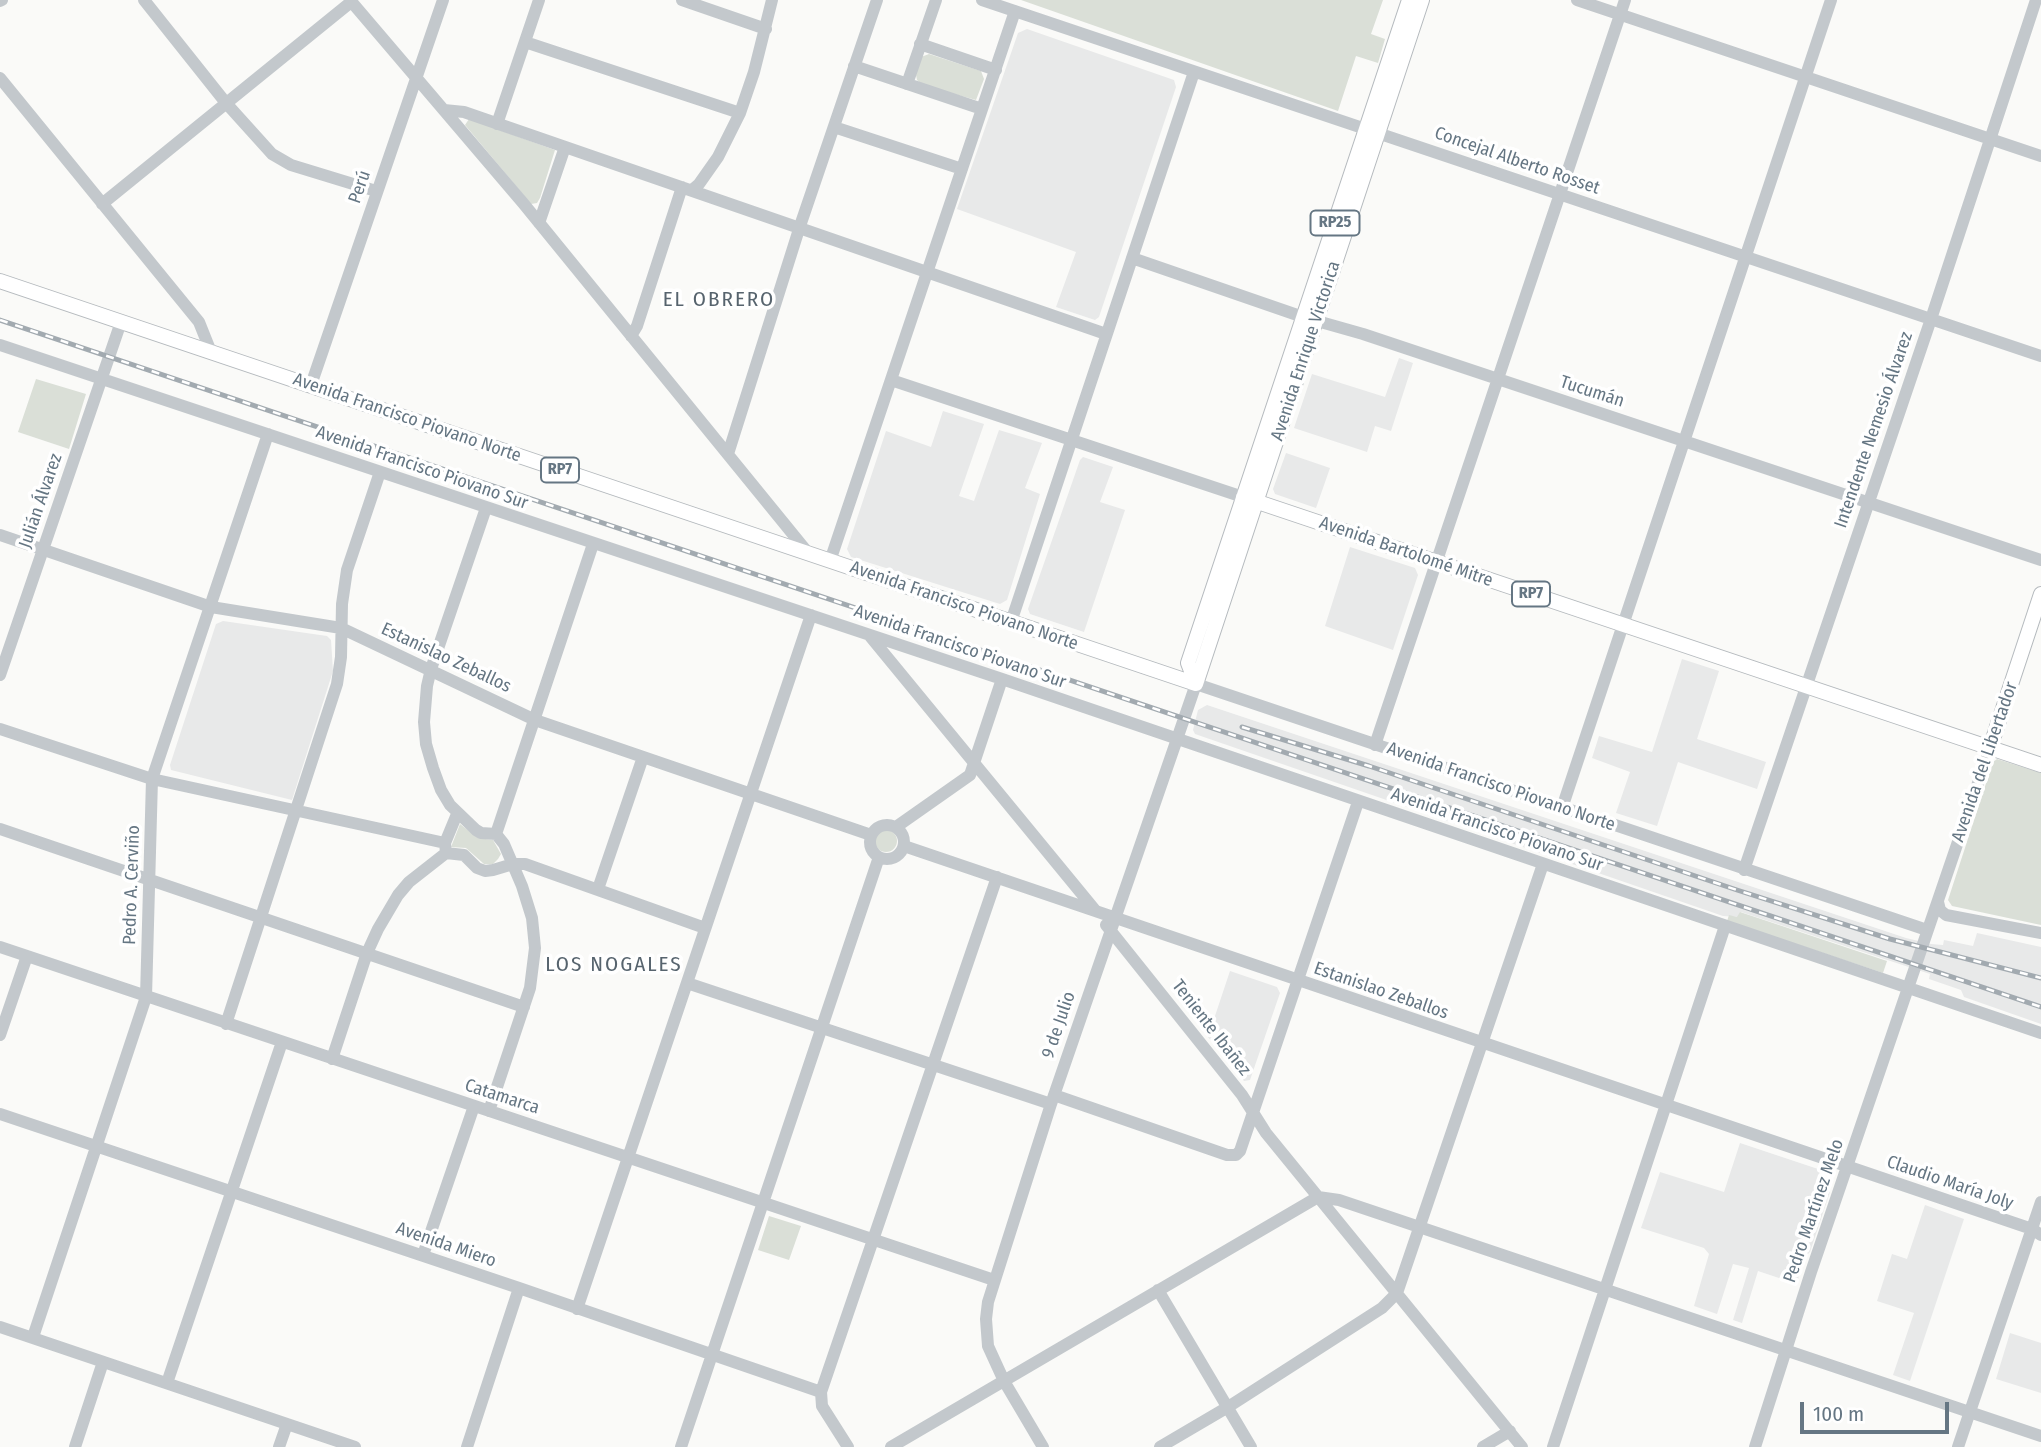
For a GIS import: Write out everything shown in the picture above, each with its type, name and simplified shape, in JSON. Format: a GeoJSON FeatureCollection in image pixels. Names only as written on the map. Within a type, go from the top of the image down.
{"type":"FeatureCollection","features":[{"type":"Feature","properties":{"kind":"main road","name":"Avenida Enrique Victorica"},"geometry":{"type":"LineString","coordinates":[[1373,131],[1409,0]]}},
{"type":"Feature","properties":{"kind":"main road","name":"Avenida Enrique Victorica"},"geometry":{"type":"LineString","coordinates":[[1196,684],[1188,663],[1242,497],[1422,0]]}},
{"type":"Feature","properties":{"kind":"main road","name":"Avenida Francisco Piovano Norte"},"geometry":{"type":"LineString","coordinates":[[0,281],[1196,684]]}},
{"type":"Feature","properties":{"kind":"main road","name":"Avenida Enrique Victorica"},"geometry":{"type":"LineString","coordinates":[[1196,684],[1257,502],[1309,318]]}},
{"type":"Feature","properties":{"kind":"main road","name":"Avenida Bartolomé Mitre"},"geometry":{"type":"LineString","coordinates":[[1242,497],[2041,765]]}},
{"type":"Feature","properties":{"kind":"main road","name":"Avenida del Libertador"},"geometry":{"type":"LineString","coordinates":[[1990,748],[2041,594]]}},
{"type":"Feature","properties":{"kind":"street"},"geometry":{"type":"LineString","coordinates":[[144,0],[226,103],[272,154],[291,165],[376,191]]}},
{"type":"Feature","properties":{"kind":"street","name":"Perú"},"geometry":{"type":"LineString","coordinates":[[311,385],[443,0]]}},
{"type":"Feature","properties":{"kind":"street"},"geometry":{"type":"LineString","coordinates":[[497,124],[539,0]]}},
{"type":"Feature","properties":{"kind":"street"},"geometry":{"type":"LineString","coordinates":[[682,0],[766,29]]}},
{"type":"Feature","properties":{"kind":"street"},"geometry":{"type":"LineString","coordinates":[[631,336],[687,189],[699,184],[719,157],[740,113],[766,29],[772,0]]}},
{"type":"Feature","properties":{"kind":"street"},"geometry":{"type":"LineString","coordinates":[[728,454],[800,226],[877,0]]}},
{"type":"Feature","properties":{"kind":"street"},"geometry":{"type":"LineString","coordinates":[[907,84],[936,0]]}},
{"type":"Feature","properties":{"kind":"street","name":"Concejal Alberto Rosset"},"geometry":{"type":"LineString","coordinates":[[982,0],[2041,356]]}},
{"type":"Feature","properties":{"kind":"street"},"geometry":{"type":"LineString","coordinates":[[1577,0],[2041,156]]}},
{"type":"Feature","properties":{"kind":"street"},"geometry":{"type":"LineString","coordinates":[[1375,744],[1625,0]]}},
{"type":"Feature","properties":{"kind":"street"},"geometry":{"type":"LineString","coordinates":[[1562,808],[1831,0]]}},
{"type":"Feature","properties":{"kind":"street","name":"Intendente Nemesio Álvarez"},"geometry":{"type":"LineString","coordinates":[[1744,870],[2036,0]]}},
{"type":"Feature","properties":{"kind":"street"},"geometry":{"type":"LineString","coordinates":[[102,204],[350,1],[539,223],[809,554]]}},
{"type":"Feature","properties":{"kind":"street"},"geometry":{"type":"LineString","coordinates":[[830,561],[1015,11]]}},
{"type":"Feature","properties":{"kind":"street"},"geometry":{"type":"LineString","coordinates":[[525,42],[740,113]]}},
{"type":"Feature","properties":{"kind":"street"},"geometry":{"type":"LineString","coordinates":[[920,44],[996,69]]}},
{"type":"Feature","properties":{"kind":"street"},"geometry":{"type":"LineString","coordinates":[[854,66],[982,109]]}},
{"type":"Feature","properties":{"kind":"street"},"geometry":{"type":"LineString","coordinates":[[1011,622],[1194,72]]}},
{"type":"Feature","properties":{"kind":"street"},"geometry":{"type":"LineString","coordinates":[[0,78],[199,322],[211,352]]}},
{"type":"Feature","properties":{"kind":"street"},"geometry":{"type":"LineString","coordinates":[[444,110],[464,112],[565,146],[1107,334]]}},
{"type":"Feature","properties":{"kind":"street"},"geometry":{"type":"LineString","coordinates":[[834,127],[962,169]]}},
{"type":"Feature","properties":{"kind":"street"},"geometry":{"type":"LineString","coordinates":[[539,223],[565,146]]}},
{"type":"Feature","properties":{"kind":"street","name":"Tucumán"},"geometry":{"type":"LineString","coordinates":[[1132,258],[2041,561]]}},
{"type":"Feature","properties":{"kind":"street","name":"Julián Álvarez"},"geometry":{"type":"LineString","coordinates":[[0,675],[121,322]]}},
{"type":"Feature","properties":{"kind":"street","name":"Avenida Francisco Piovano Sur"},"geometry":{"type":"LineString","coordinates":[[0,345],[869,634],[2041,1033]]}},
{"type":"Feature","properties":{"kind":"street","name":"Avenida Bartolomé Mitre"},"geometry":{"type":"LineString","coordinates":[[891,380],[1242,497]]}},
{"type":"Feature","properties":{"kind":"street","name":"Pedro A. Cerviño"},"geometry":{"type":"LineString","coordinates":[[33,1337],[146,996],[152,779],[268,434]]}},
{"type":"Feature","properties":{"kind":"street"},"geometry":{"type":"LineString","coordinates":[[226,1024],[337,684],[347,570],[380,472]]}},
{"type":"Feature","properties":{"kind":"street"},"geometry":{"type":"LineString","coordinates":[[486,508],[431,669],[424,722],[426,744],[441,790],[457,814],[481,833],[496,834],[504,844],[532,918],[534,971],[489,1111]]}},
{"type":"Feature","properties":{"kind":"street","name":"Estanislao Zeballos"},"geometry":{"type":"LineString","coordinates":[[0,536],[211,607],[341,628],[535,719],[871,835]]}},
{"type":"Feature","properties":{"kind":"street"},"geometry":{"type":"LineString","coordinates":[[496,834],[593,544]]}},
{"type":"Feature","properties":{"kind":"street"},"geometry":{"type":"LineString","coordinates":[[577,1309],[810,615]]}},
{"type":"Feature","properties":{"kind":"street","name":"Teniente Ibañez"},"geometry":{"type":"LineString","coordinates":[[869,634],[1111,930],[1242,1095],[1266,1133],[1522,1447]]}},
{"type":"Feature","properties":{"kind":"street"},"geometry":{"type":"LineString","coordinates":[[879,857],[870,844],[871,835],[878,826],[896,827],[965,780],[975,765],[1002,679]]}},
{"type":"Feature","properties":{"kind":"street","name":"9 de Julio"},"geometry":{"type":"LineString","coordinates":[[1004,1381],[988,1346],[986,1334],[988,1302],[994,1280],[1052,1100],[1196,684]]}},
{"type":"Feature","properties":{"kind":"street","name":"Avenida Francisco Piovano Norte"},"geometry":{"type":"LineString","coordinates":[[1196,684],[1927,930]]}},
{"type":"Feature","properties":{"kind":"street"},"geometry":{"type":"LineString","coordinates":[[0,729],[152,779],[445,848],[464,855],[477,868],[485,870],[525,864],[705,928]]}},
{"type":"Feature","properties":{"kind":"street","name":"Avenida del Libertador"},"geometry":{"type":"LineString","coordinates":[[1927,930],[1990,748]]}},
{"type":"Feature","properties":{"kind":"street"},"geometry":{"type":"LineString","coordinates":[[598,889],[643,757]]}},
{"type":"Feature","properties":{"kind":"street"},"geometry":{"type":"LineString","coordinates":[[687,983],[933,1065],[1227,1155],[1236,1155],[1240,1151],[1358,802]]}},
{"type":"Feature","properties":{"kind":"street"},"geometry":{"type":"LineString","coordinates":[[332,1059],[367,953],[398,895],[409,881],[445,848],[457,814]]}},
{"type":"Feature","properties":{"kind":"street"},"geometry":{"type":"LineString","coordinates":[[879,857],[895,857],[904,846],[904,838],[896,827]]}},
{"type":"Feature","properties":{"kind":"street"},"geometry":{"type":"LineString","coordinates":[[0,829],[524,1007]]}},
{"type":"Feature","properties":{"kind":"street","name":"Estanislao Zeballos"},"geometry":{"type":"LineString","coordinates":[[904,846],[1847,1167]]}},
{"type":"Feature","properties":{"kind":"street"},"geometry":{"type":"LineString","coordinates":[[681,1447],[879,857]]}},
{"type":"Feature","properties":{"kind":"street"},"geometry":{"type":"LineString","coordinates":[[1160,1447],[1228,1407],[1382,1308],[1397,1293],[1543,864]]}},
{"type":"Feature","properties":{"kind":"street"},"geometry":{"type":"LineString","coordinates":[[848,1447],[822,1406],[821,1392],[997,877]]}},
{"type":"Feature","properties":{"kind":"street"},"geometry":{"type":"LineString","coordinates":[[1938,902],[1940,910],[1946,915],[2041,933]]}},
{"type":"Feature","properties":{"kind":"street"},"geometry":{"type":"LineString","coordinates":[[1927,930],[1957,918]]}},
{"type":"Feature","properties":{"kind":"street"},"geometry":{"type":"LineString","coordinates":[[1553,1447],[1725,926]]}},
{"type":"Feature","properties":{"kind":"street","name":"Pedro Martínez Melo"},"geometry":{"type":"LineString","coordinates":[[1755,1447],[1927,930]]}},
{"type":"Feature","properties":{"kind":"street","name":"Catamarca"},"geometry":{"type":"LineString","coordinates":[[0,947],[994,1280]]}},
{"type":"Feature","properties":{"kind":"street"},"geometry":{"type":"LineString","coordinates":[[0,1035],[27,956]]}},
{"type":"Feature","properties":{"kind":"street"},"geometry":{"type":"LineString","coordinates":[[167,1383],[282,1042]]}},
{"type":"Feature","properties":{"kind":"street"},"geometry":{"type":"LineString","coordinates":[[423,1255],[474,1106]]}},
{"type":"Feature","properties":{"kind":"street","name":"Avenida Miero"},"geometry":{"type":"LineString","coordinates":[[0,1114],[423,1255],[821,1392]]}},
{"type":"Feature","properties":{"kind":"street","name":"Claudio María Joly"},"geometry":{"type":"LineString","coordinates":[[1847,1167],[2039,1220]]}},
{"type":"Feature","properties":{"kind":"street"},"geometry":{"type":"LineString","coordinates":[[891,1447],[1318,1197],[1339,1199],[2041,1436]]}},
{"type":"Feature","properties":{"kind":"street"},"geometry":{"type":"LineString","coordinates":[[1958,1447],[2039,1220]]}},
{"type":"Feature","properties":{"kind":"street"},"geometry":{"type":"LineString","coordinates":[[467,1447],[519,1288]]}},
{"type":"Feature","properties":{"kind":"street"},"geometry":{"type":"LineString","coordinates":[[1158,1290],[1251,1447]]}},
{"type":"Feature","properties":{"kind":"street"},"geometry":{"type":"LineString","coordinates":[[0,1326],[355,1447]]}},
{"type":"Feature","properties":{"kind":"street"},"geometry":{"type":"LineString","coordinates":[[75,1447],[103,1362]]}},
{"type":"Feature","properties":{"kind":"street"},"geometry":{"type":"LineString","coordinates":[[1004,1381],[1043,1447]]}},
{"type":"Feature","properties":{"kind":"street"},"geometry":{"type":"LineString","coordinates":[[279,1447],[287,1424]]}},
{"type":"Feature","properties":{"kind":"street"},"geometry":{"type":"LineString","coordinates":[[1483,1447],[1510,1432]]}},
{"type":"Feature","properties":{"kind":"shaded area"},"geometry":{"type":"Polygon","coordinates":[[[1021,0],[1383,0],[1371,34],[1385,39],[1378,63],[1356,56],[1338,111],[1021,0]]]}},
{"type":"Feature","properties":{"kind":"shaded area"},"geometry":{"type":"Polygon","coordinates":[[[1027,29],[1174,80],[1176,87],[1099,317],[1095,320],[1056,307],[1076,252],[957,209],[1018,33],[1027,29]]]}},
{"type":"Feature","properties":{"kind":"shaded area"},"geometry":{"type":"Polygon","coordinates":[[[929,54],[981,71],[984,79],[976,100],[922,85],[916,75],[921,57],[929,54]]]}},
{"type":"Feature","properties":{"kind":"shaded area"},"geometry":{"type":"Polygon","coordinates":[[[469,119],[555,150],[537,203],[531,204],[465,125],[469,119]]]}},
{"type":"Feature","properties":{"kind":"shaded area"},"geometry":{"type":"Polygon","coordinates":[[[1399,358],[1413,363],[1391,431],[1375,426],[1367,452],[1294,428],[1312,374],[1385,397],[1399,358]]]}},
{"type":"Feature","properties":{"kind":"shaded area"},"geometry":{"type":"Polygon","coordinates":[[[36,379],[86,394],[69,449],[18,432],[36,379]]]}},
{"type":"Feature","properties":{"kind":"shaded area"},"geometry":{"type":"Polygon","coordinates":[[[943,411],[984,424],[959,496],[974,501],[999,430],[1042,443],[1025,488],[1040,494],[1007,600],[1000,604],[851,557],[847,549],[886,431],[931,447],[943,411]]]}},
{"type":"Feature","properties":{"kind":"shaded area"},"geometry":{"type":"Polygon","coordinates":[[[1286,453],[1330,468],[1316,508],[1275,494],[1273,489],[1286,453]]]}},
{"type":"Feature","properties":{"kind":"shaded area"},"geometry":{"type":"Polygon","coordinates":[[[1083,457],[1113,467],[1100,502],[1125,510],[1084,632],[1030,614],[1028,609],[1083,457]]]}},
{"type":"Feature","properties":{"kind":"shaded area"},"geometry":{"type":"Polygon","coordinates":[[[1350,547],[1415,568],[1418,575],[1393,650],[1325,626],[1350,547]]]}},
{"type":"Feature","properties":{"kind":"shaded area"},"geometry":{"type":"Polygon","coordinates":[[[223,621],[327,636],[331,640],[333,671],[292,800],[171,770],[170,765],[216,624],[223,621]]]}},
{"type":"Feature","properties":{"kind":"shaded area"},"geometry":{"type":"Polygon","coordinates":[[[1682,659],[1719,671],[1697,739],[1766,762],[1757,789],[1678,762],[1657,826],[1616,813],[1630,772],[1592,758],[1599,736],[1652,752],[1682,659]]]}},
{"type":"Feature","properties":{"kind":"shaded area"},"geometry":{"type":"Polygon","coordinates":[[[1207,705],[1906,938],[1931,944],[1943,945],[1944,940],[1973,946],[1977,933],[2041,947],[2041,1024],[1964,997],[1961,990],[1929,979],[1930,974],[1741,912],[1738,917],[1723,916],[1195,734],[1193,730],[1198,710],[1207,705]]]}},
{"type":"Feature","properties":{"kind":"shaded area"},"geometry":{"type":"Polygon","coordinates":[[[1997,759],[2041,773],[2041,925],[1952,906],[1948,900],[1993,762],[1997,759]]]}},
{"type":"Feature","properties":{"kind":"shaded area"},"geometry":{"type":"Polygon","coordinates":[[[460,824],[478,838],[493,840],[501,854],[493,864],[484,864],[466,848],[451,847],[460,824]]]}},
{"type":"Feature","properties":{"kind":"shaded area"},"geometry":{"type":"Polygon","coordinates":[[[886,830],[894,833],[897,841],[894,849],[886,852],[878,849],[875,841],[878,833],[886,830]]]}},
{"type":"Feature","properties":{"kind":"shaded area"},"geometry":{"type":"Polygon","coordinates":[[[1740,912],[1887,961],[1883,973],[1727,921],[1729,915],[1737,917],[1740,912]]]}},
{"type":"Feature","properties":{"kind":"shaded area"},"geometry":{"type":"Polygon","coordinates":[[[1230,971],[1277,987],[1280,993],[1250,1080],[1244,1081],[1208,1037],[1230,971]]]}},
{"type":"Feature","properties":{"kind":"shaded area"},"geometry":{"type":"Polygon","coordinates":[[[1740,1143],[1821,1170],[1830,1192],[1810,1252],[1803,1259],[1797,1284],[1758,1271],[1742,1323],[1733,1320],[1749,1268],[1733,1264],[1717,1314],[1694,1306],[1709,1254],[1704,1248],[1641,1228],[1660,1172],[1724,1192],[1740,1143]]]}},
{"type":"Feature","properties":{"kind":"shaded area"},"geometry":{"type":"Polygon","coordinates":[[[1925,1205],[1964,1219],[1910,1381],[1893,1375],[1914,1313],[1877,1301],[1892,1254],[1907,1259],[1925,1205]]]}},
{"type":"Feature","properties":{"kind":"shaded area"},"geometry":{"type":"Polygon","coordinates":[[[769,1216],[801,1226],[789,1260],[758,1250],[769,1216]]]}},
{"type":"Feature","properties":{"kind":"shaded area"},"geometry":{"type":"Polygon","coordinates":[[[2010,1333],[2041,1343],[2041,1393],[1996,1379],[2010,1333]]]}},
{"type":"Feature","properties":{"kind":"railway"},"geometry":{"type":"LineString","coordinates":[[0,320],[2041,1007]]}},
{"type":"Feature","properties":{"kind":"railway"},"geometry":{"type":"LineString","coordinates":[[1242,727],[1369,766],[1890,939],[2041,978]]}},
{"type":"Feature","properties":{"kind":"district","name":"EL OBRERO"},"geometry":{"type":"Point","coordinates":[719,300]}},
{"type":"Feature","properties":{"kind":"district","name":"LOS NOGALES"},"geometry":{"type":"Point","coordinates":[614,965]}}]}
